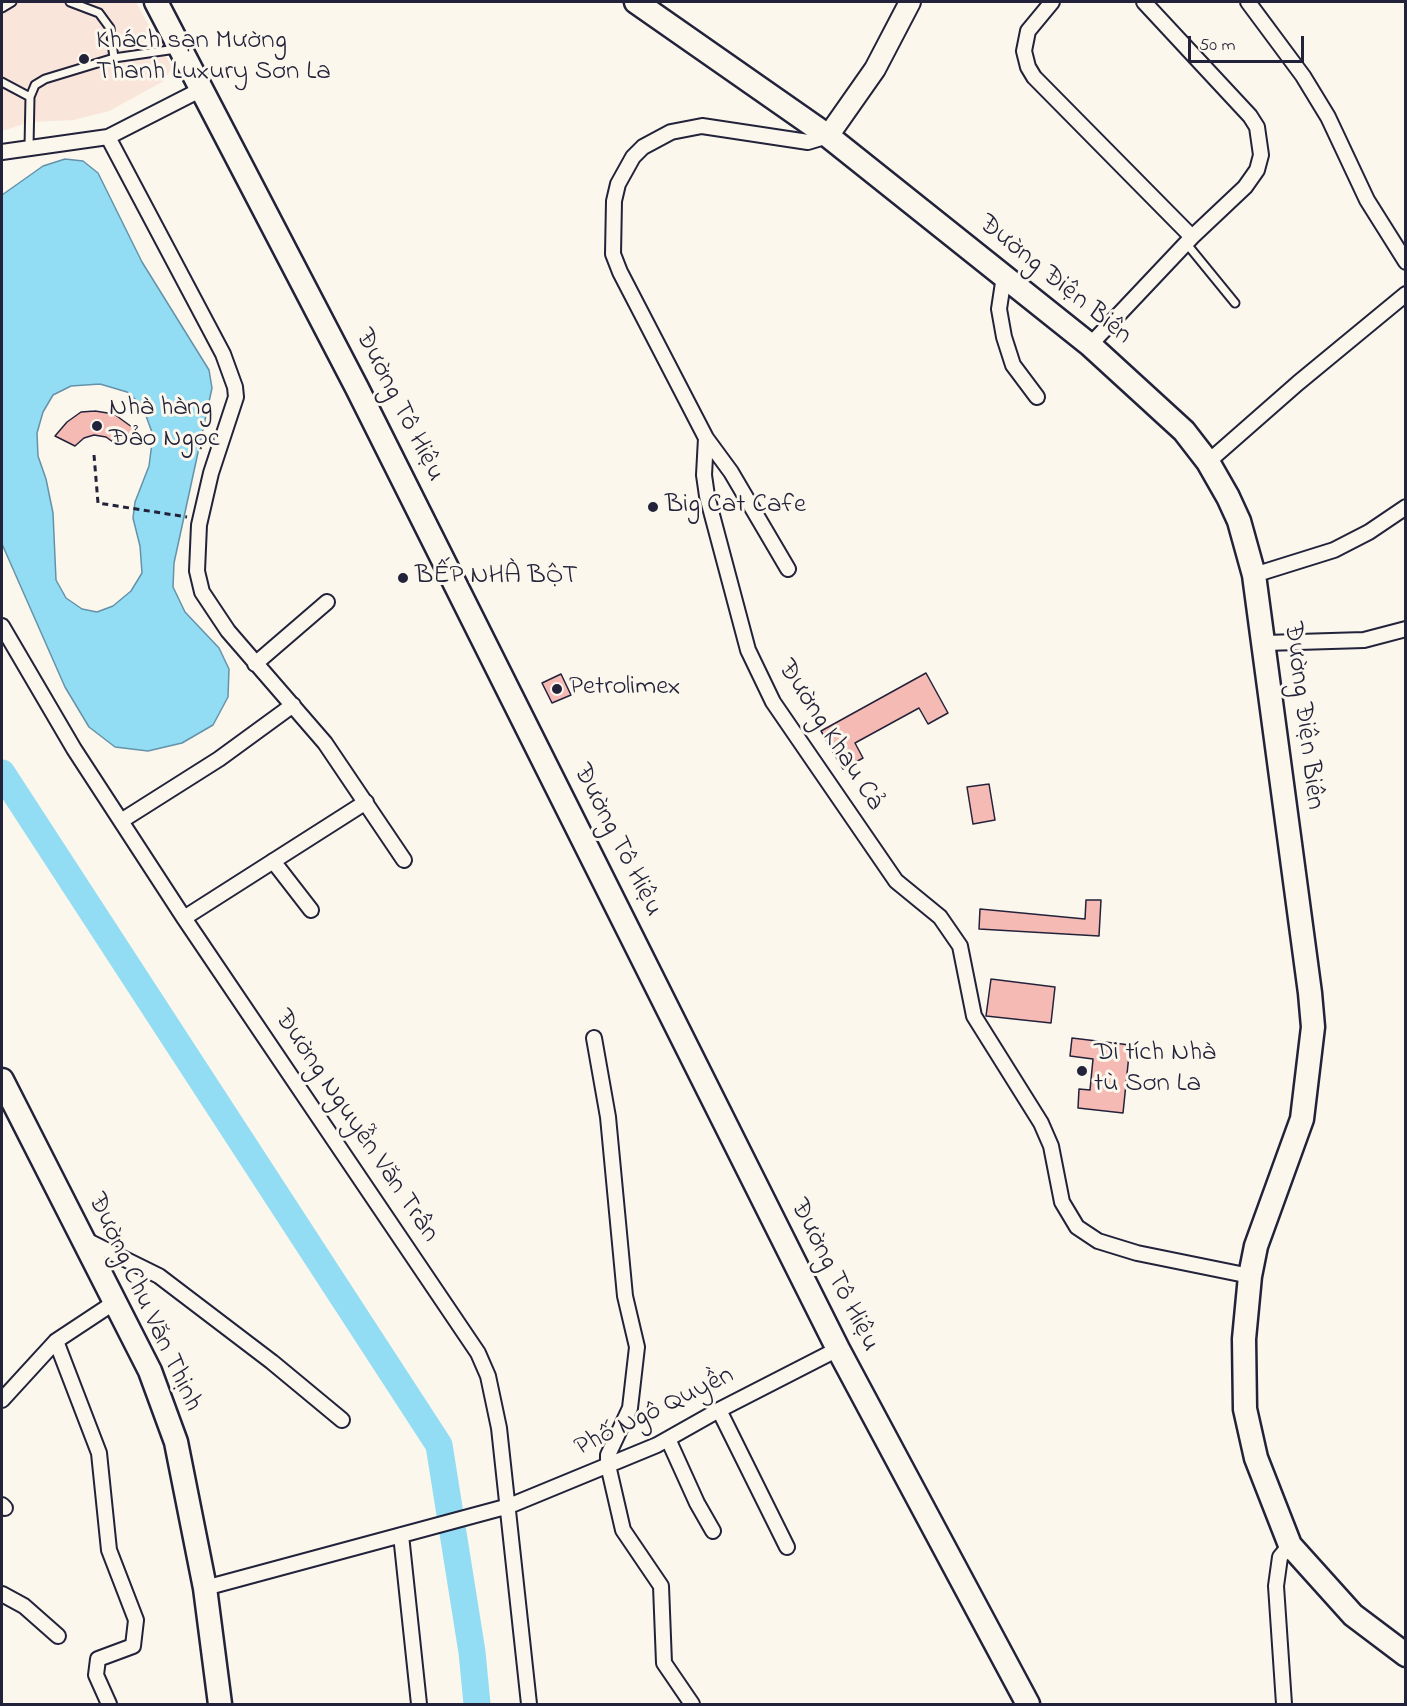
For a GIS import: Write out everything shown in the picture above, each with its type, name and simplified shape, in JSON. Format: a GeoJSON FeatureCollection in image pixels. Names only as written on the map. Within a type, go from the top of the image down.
{"type":"FeatureCollection","features":[{"type":"Feature","properties":{"kind":"main road","name":"Đường Tô Hiệu"},"geometry":{"type":"LineString","coordinates":[[156,2],[178,49],[357,388],[838,1349],[1028,1704]]}},
{"type":"Feature","properties":{"kind":"main road","name":"Đường Điện Biên"},"geometry":{"type":"LineString","coordinates":[[636,2],[828,136],[1090,345],[1166,412],[1208,462],[1239,521],[1254,575],[1264,643],[1313,1027],[1302,1119],[1256,1246],[1250,1276],[1244,1339],[1245,1409],[1256,1458],[1290,1545],[1353,1615],[1406,1655]]}},
{"type":"Feature","properties":{"kind":"main road","name":"Đường Chu Văn Thịnh"},"geometry":{"type":"LineString","coordinates":[[2,1080],[150,1371],[176,1442],[205,1588],[220,1704]]}},
{"type":"Feature","properties":{"kind":"street"},"geometry":{"type":"LineString","coordinates":[[789,569],[732,472],[706,438],[655,344],[613,254],[613,219],[618,183],[625,168],[643,147],[670,132],[687,128],[715,127],[753,135],[808,142],[828,136],[875,69],[910,2]]}},
{"type":"Feature","properties":{"kind":"street"},"geometry":{"type":"LineString","coordinates":[[1052,2],[1028,31],[1025,41],[1025,58],[1028,68],[1189,240]]}},
{"type":"Feature","properties":{"kind":"street"},"geometry":{"type":"LineString","coordinates":[[1090,345],[1189,240],[1251,179],[1261,155],[1257,128],[1250,116],[1144,2]]}},
{"type":"Feature","properties":{"kind":"street"},"geometry":{"type":"LineString","coordinates":[[1248,2],[1303,76],[1328,117],[1367,200],[1406,262]]}},
{"type":"Feature","properties":{"kind":"street"},"geometry":{"type":"LineString","coordinates":[[2,152],[108,137],[200,90]]}},
{"type":"Feature","properties":{"kind":"street"},"geometry":{"type":"LineString","coordinates":[[108,137],[223,354],[235,387],[236,397],[204,502],[196,551],[197,571],[202,592],[211,609],[255,664],[326,743],[404,860]]}},
{"type":"Feature","properties":{"kind":"street"},"geometry":{"type":"LineString","coordinates":[[1004,276],[999,309],[1004,337],[1013,365],[1037,397]]}},
{"type":"Feature","properties":{"kind":"street"},"geometry":{"type":"LineString","coordinates":[[1208,462],[1298,383],[1406,294]]}},
{"type":"Feature","properties":{"kind":"street","name":"Đường Khau Cả"},"geometry":{"type":"LineString","coordinates":[[706,438],[704,475],[706,496],[748,650],[759,676],[773,702],[896,881],[940,916],[960,946],[974,1016],[1041,1123],[1051,1146],[1062,1202],[1077,1227],[1098,1241],[1137,1253],[1250,1276]]}},
{"type":"Feature","properties":{"kind":"street"},"geometry":{"type":"LineString","coordinates":[[1254,575],[1334,550],[1369,532],[1406,507]]}},
{"type":"Feature","properties":{"kind":"street"},"geometry":{"type":"LineString","coordinates":[[255,664],[327,602]]}},
{"type":"Feature","properties":{"kind":"street","name":"Đường Nguyễn Văn Trân"},"geometry":{"type":"LineString","coordinates":[[2,626],[63,731],[184,918],[478,1353],[495,1401],[530,1704]]}},
{"type":"Feature","properties":{"kind":"street"},"geometry":{"type":"LineString","coordinates":[[1264,643],[1364,640],[1406,629]]}},
{"type":"Feature","properties":{"kind":"street"},"geometry":{"type":"LineString","coordinates":[[121,821],[219,759],[292,705]]}},
{"type":"Feature","properties":{"kind":"street"},"geometry":{"type":"LineString","coordinates":[[184,918],[366,802]]}},
{"type":"Feature","properties":{"kind":"street"},"geometry":{"type":"LineString","coordinates":[[273,861],[311,910]]}},
{"type":"Feature","properties":{"kind":"street"},"geometry":{"type":"LineString","coordinates":[[594,1038],[608,1117],[625,1296],[637,1347],[630,1408],[608,1455],[608,1466],[623,1530],[661,1586],[664,1663],[692,1704]]}},
{"type":"Feature","properties":{"kind":"street"},"geometry":{"type":"LineString","coordinates":[[84,1239],[159,1276],[272,1362],[342,1420]]}},
{"type":"Feature","properties":{"kind":"street"},"geometry":{"type":"LineString","coordinates":[[2,1400],[56,1341],[115,1302]]}},
{"type":"Feature","properties":{"kind":"street"},"geometry":{"type":"LineString","coordinates":[[56,1341],[99,1453],[109,1550],[136,1620],[133,1647],[98,1659],[96,1675],[110,1704]]}},
{"type":"Feature","properties":{"kind":"street","name":"Phố Ngô Quyền"},"geometry":{"type":"LineString","coordinates":[[401,1535],[508,1506],[608,1466],[668,1439],[838,1349]]}},
{"type":"Feature","properties":{"kind":"street"},"geometry":{"type":"LineString","coordinates":[[719,1410],[787,1547]]}},
{"type":"Feature","properties":{"kind":"street"},"geometry":{"type":"LineString","coordinates":[[668,1439],[697,1503],[713,1531]]}},
{"type":"Feature","properties":{"kind":"street"},"geometry":{"type":"LineString","coordinates":[[205,1588],[401,1535],[418,1704]]}},
{"type":"Feature","properties":{"kind":"street"},"geometry":{"type":"LineString","coordinates":[[1284,1704],[1276,1586],[1280,1557],[1290,1545]]}},
{"type":"Feature","properties":{"kind":"street"},"geometry":{"type":"LineString","coordinates":[[2,1594],[24,1606],[58,1636]]}},
{"type":"Feature","properties":{"kind":"lane"},"geometry":{"type":"LineString","coordinates":[[2,8],[12,2]]}},
{"type":"Feature","properties":{"kind":"lane"},"geometry":{"type":"LineString","coordinates":[[70,2],[99,14],[110,28],[114,57]]}},
{"type":"Feature","properties":{"kind":"lane"},"geometry":{"type":"LineString","coordinates":[[29,147],[30,97],[35,86],[45,79],[114,57],[178,49]]}},
{"type":"Feature","properties":{"kind":"lane"},"geometry":{"type":"LineString","coordinates":[[2,81],[30,97]]}},
{"type":"Feature","properties":{"kind":"lane"},"geometry":{"type":"LineString","coordinates":[[1189,240],[1235,303]]}},
{"type":"Feature","properties":{"kind":"path"},"geometry":{"type":"LineString","coordinates":[[94,455],[98,503],[190,518]]}},
{"type":"Feature","properties":{"kind":"shaded area","name":"Khách sạn Mường Thanh Luxury Sơn La"},"geometry":{"type":"Polygon","coordinates":[[[2,2],[136,2],[172,67],[164,81],[109,111],[74,120],[30,122],[2,131],[2,2]]]}},
{"type":"Feature","properties":{"kind":"water"},"geometry":{"type":"Polygon","coordinates":[[[65,159],[83,161],[98,173],[142,262],[209,370],[212,388],[174,563],[173,587],[185,612],[219,648],[229,669],[228,697],[213,725],[182,743],[148,751],[115,747],[89,727],[65,687],[2,544],[2,195],[43,166],[65,159]],[[100,384],[71,386],[53,395],[43,412],[37,433],[38,456],[46,479],[53,513],[56,580],[66,598],[82,609],[97,612],[113,606],[131,591],[142,573],[140,546],[133,518],[135,502],[149,466],[153,435],[142,405],[127,392],[100,384]]]}},
{"type":"Feature","properties":{"kind":"building","name":"Nhà hàng Đảo Ngọc"},"geometry":{"type":"Polygon","coordinates":[[[95,411],[114,414],[136,430],[117,445],[106,437],[94,435],[84,438],[75,446],[55,436],[67,422],[81,412],[95,411]]]}},
{"type":"Feature","properties":{"kind":"building"},"geometry":{"type":"Polygon","coordinates":[[[926,673],[948,713],[928,724],[919,708],[855,743],[863,758],[843,769],[821,731],[926,673]]]}},
{"type":"Feature","properties":{"kind":"building","name":"Petrolimex"},"geometry":{"type":"Polygon","coordinates":[[[561,674],[571,695],[552,703],[542,683],[561,674]]]}},
{"type":"Feature","properties":{"kind":"building"},"geometry":{"type":"Polygon","coordinates":[[[989,784],[995,820],[973,824],[967,787],[989,784]]]}},
{"type":"Feature","properties":{"kind":"building"},"geometry":{"type":"Polygon","coordinates":[[[1086,900],[1101,900],[1099,936],[979,929],[980,909],[1085,919],[1086,900]]]}},
{"type":"Feature","properties":{"kind":"building"},"geometry":{"type":"Polygon","coordinates":[[[991,979],[1055,987],[1051,1023],[986,1016],[991,979]]]}},
{"type":"Feature","properties":{"kind":"building"},"geometry":{"type":"Polygon","coordinates":[[[1072,1038],[1130,1045],[1123,1113],[1078,1108],[1079,1089],[1090,1090],[1093,1059],[1070,1056],[1072,1038]]]}},
{"type":"Feature","properties":{"kind":"waterway"},"geometry":{"type":"LineString","coordinates":[[2,773],[439,1445],[472,1652],[477,1704]]}},
{"type":"Feature","properties":{"kind":"place","name":"Khách sạn Mường Thanh Luxury Sơn La"},"geometry":{"type":"Point","coordinates":[84,59]}},
{"type":"Feature","properties":{"kind":"place","name":"Nhà hàng Đảo Ngọc"},"geometry":{"type":"Point","coordinates":[97,426]}},
{"type":"Feature","properties":{"kind":"place","name":"Big Cat Cafe"},"geometry":{"type":"Point","coordinates":[653,507]}},
{"type":"Feature","properties":{"kind":"place","name":"BẾP NHÀ BỘT"},"geometry":{"type":"Point","coordinates":[403,578]}},
{"type":"Feature","properties":{"kind":"place","name":"Petrolimex"},"geometry":{"type":"Point","coordinates":[557,689]}},
{"type":"Feature","properties":{"kind":"place","name":"Di tích Nhà tù Sơn La"},"geometry":{"type":"Point","coordinates":[1082,1071]}}]}
